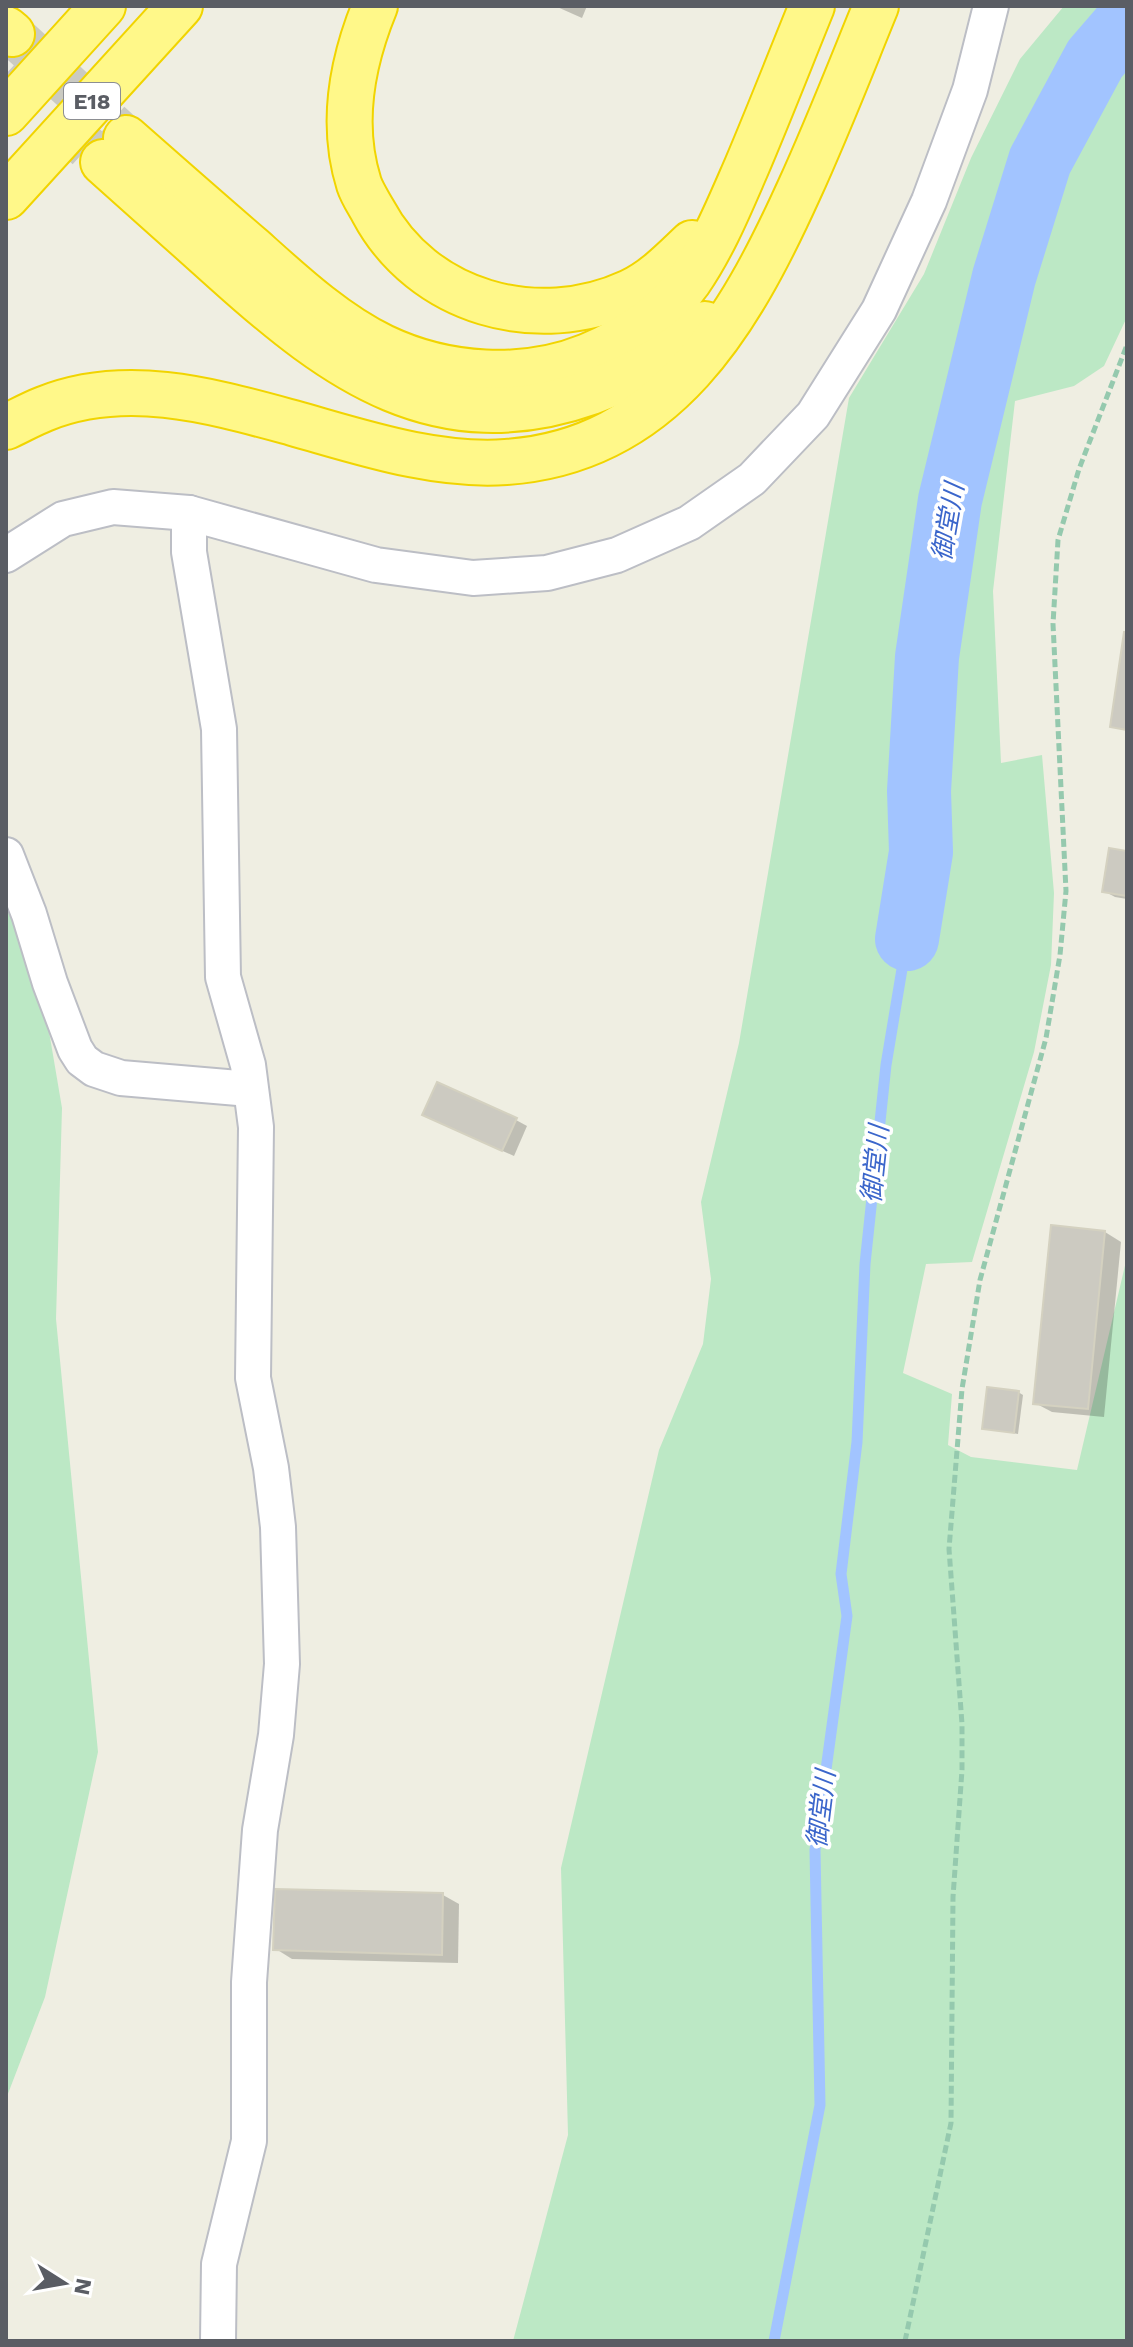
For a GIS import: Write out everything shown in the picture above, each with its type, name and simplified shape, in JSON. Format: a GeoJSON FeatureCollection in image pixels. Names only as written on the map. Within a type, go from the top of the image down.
{"type":"FeatureCollection","features":[{"type":"Feature","properties":{"kind":"highway","name":"E18"},"geometry":{"type":"LineString","coordinates":[[6,113],[103,6]]}},
{"type":"Feature","properties":{"kind":"highway","name":"E18"},"geometry":{"type":"LineString","coordinates":[[6,197],[180,6]]}},
{"type":"Feature","properties":{"kind":"highway"},"geometry":{"type":"LineString","coordinates":[[375,6],[362,38],[350,91],[349,140],[359,185],[381,226],[410,262],[450,289],[495,306],[540,312],[589,306],[631,291],[666,268],[701,234],[729,192],[759,137]]}},
{"type":"Feature","properties":{"kind":"highway"},"geometry":{"type":"LineString","coordinates":[[787,217],[733,295],[698,331],[659,360],[611,384],[570,399],[530,408],[483,410],[438,404],[389,389],[344,367],[253,296],[114,150],[334,317],[383,347],[430,363],[476,372],[520,373],[565,365],[609,347],[653,319],[687,284],[712,243],[812,6]]}},
{"type":"Feature","properties":{"kind":"highway"},"geometry":{"type":"LineString","coordinates":[[6,427],[46,408],[95,396],[144,392],[194,398],[409,454],[458,461],[506,462],[549,455],[593,442],[668,394],[705,355],[741,306],[787,217],[876,6]]}},
{"type":"Feature","properties":{"kind":"street"},"geometry":{"type":"LineString","coordinates":[[6,555],[63,519],[113,507],[189,513],[376,565],[473,578],[547,573],[617,555],[689,523],[752,479],[813,415],[879,310],[929,201],[970,90],[991,6]]}},
{"type":"Feature","properties":{"kind":"street"},"geometry":{"type":"LineString","coordinates":[[189,513],[189,552],[219,729],[223,977],[248,1065],[256,1127],[253,1378],[271,1468],[278,1527],[282,1664],[276,1735],[260,1830],[249,1982],[249,2141],[219,2264],[218,2341]]}},
{"type":"Feature","properties":{"kind":"street"},"geometry":{"type":"LineString","coordinates":[[6,855],[29,914],[50,983],[82,1060],[94,1069],[121,1078],[250,1089]]}},
{"type":"Feature","properties":{"kind":"path"},"geometry":{"type":"LineString","coordinates":[[905,2341],[951,2123],[953,1897],[962,1724],[949,1549],[962,1389],[980,1280],[1046,1038],[1060,955],[1066,891],[1053,624],[1058,540],[1079,469],[1127,345]]}},
{"type":"Feature","properties":{"kind":"green space"},"geometry":{"type":"Polygon","coordinates":[[[1064,6],[1127,6],[1127,317],[1104,366],[1074,386],[1015,401],[993,591],[1001,763],[1042,755],[1054,893],[1051,965],[1034,1052],[972,1262],[926,1264],[903,1373],[952,1394],[948,1445],[971,1457],[1077,1470],[1127,1257],[1127,2341],[513,2341],[568,2135],[561,1868],[659,1450],[703,1344],[711,1279],[701,1202],[739,1043],[849,398],[924,274],[971,158],[1020,59],[1064,6]]]}},
{"type":"Feature","properties":{"kind":"green space"},"geometry":{"type":"Polygon","coordinates":[[[6,885],[43,996],[62,1108],[56,1319],[98,1752],[45,1997],[6,2099],[6,885]]]}},
{"type":"Feature","properties":{"kind":"building"},"geometry":{"type":"Polygon","coordinates":[[[1124,632],[1127,632],[1127,730],[1110,727],[1124,632]]]}},
{"type":"Feature","properties":{"kind":"building"},"geometry":{"type":"Polygon","coordinates":[[[1109,848],[1127,851],[1127,896],[1102,892],[1109,848]]]}},
{"type":"Feature","properties":{"kind":"building"},"geometry":{"type":"Polygon","coordinates":[[[437,1082],[517,1118],[502,1151],[422,1115],[437,1082]]]}},
{"type":"Feature","properties":{"kind":"building"},"geometry":{"type":"Polygon","coordinates":[[[1051,1225],[1105,1231],[1088,1409],[1033,1404],[1051,1225]]]}},
{"type":"Feature","properties":{"kind":"building"},"geometry":{"type":"Polygon","coordinates":[[[987,1387],[1019,1391],[1014,1433],[982,1429],[987,1387]]]}},
{"type":"Feature","properties":{"kind":"building"},"geometry":{"type":"Polygon","coordinates":[[[275,1889],[443,1893],[442,1955],[273,1950],[275,1889]]]}},
{"type":"Feature","properties":{"kind":"waterway","name":"御堂川"},"geometry":{"type":"LineString","coordinates":[[907,939],[921,852],[919,791],[927,657],[950,500],[1004,277],[1040,161],[1095,59],[1127,22]]}},
{"type":"Feature","properties":{"kind":"waterway","name":"御堂川"},"geometry":{"type":"LineString","coordinates":[[774,2341],[820,2105],[815,1850],[847,1616],[841,1574],[857,1442],[865,1264],[886,1065],[907,939]]}},
{"type":"Feature","properties":{"kind":"tunnel"},"geometry":{"type":"LineString","coordinates":[[12,34],[126,138]]}},
{"type":"Feature","properties":{"kind":"tunnel"},"geometry":{"type":"LineString","coordinates":[[6,74],[103,162]]}}]}
